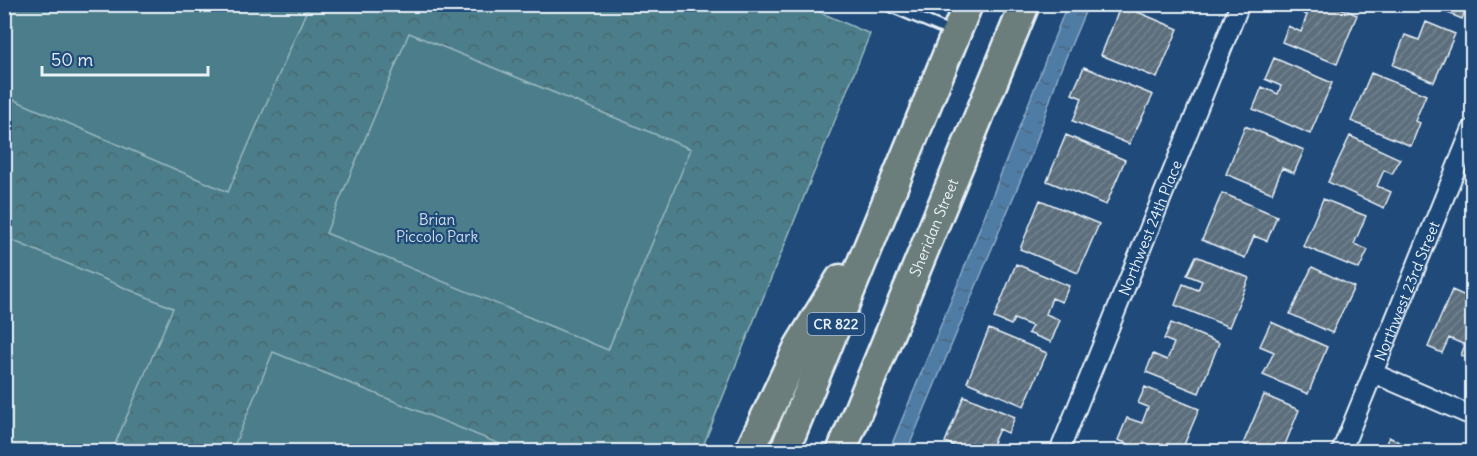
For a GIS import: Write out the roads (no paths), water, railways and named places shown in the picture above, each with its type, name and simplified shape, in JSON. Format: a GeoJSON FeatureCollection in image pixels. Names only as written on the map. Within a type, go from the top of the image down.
{"type":"FeatureCollection","features":[{"type":"Feature","properties":{"kind":"main road","name":"CR 822"},"geometry":{"type":"LineString","coordinates":[[784,452],[968,4]]}},
{"type":"Feature","properties":{"kind":"main road","name":"Sheridan Street"},"geometry":{"type":"LineString","coordinates":[[842,452],[1025,4]]}},
{"type":"Feature","properties":{"kind":"main road"},"geometry":{"type":"LineString","coordinates":[[749,452],[800,346],[888,197]]}},
{"type":"Feature","properties":{"kind":"street","name":"Northwest 24th Place"},"geometry":{"type":"LineString","coordinates":[[1059,452],[1240,4]]}},
{"type":"Feature","properties":{"kind":"street","name":"Northwest 23rd Street"},"geometry":{"type":"LineString","coordinates":[[1341,452],[1473,129]]}},
{"type":"Feature","properties":{"kind":"street"},"geometry":{"type":"LineString","coordinates":[[1373,373],[1473,416]]}},
{"type":"Feature","properties":{"kind":"lane"},"geometry":{"type":"LineString","coordinates":[[885,4],[956,34]]}},
{"type":"Feature","properties":{"kind":"water"},"geometry":{"type":"Polygon","coordinates":[[[1067,5],[1088,5],[1058,76],[1034,148],[907,451],[889,451],[959,281],[1067,5]]]}},
{"type":"Feature","properties":{"kind":"park label","name":"Brian Piccolo Park"},"geometry":{"type":"Point","coordinates":[437,228]}}]}
